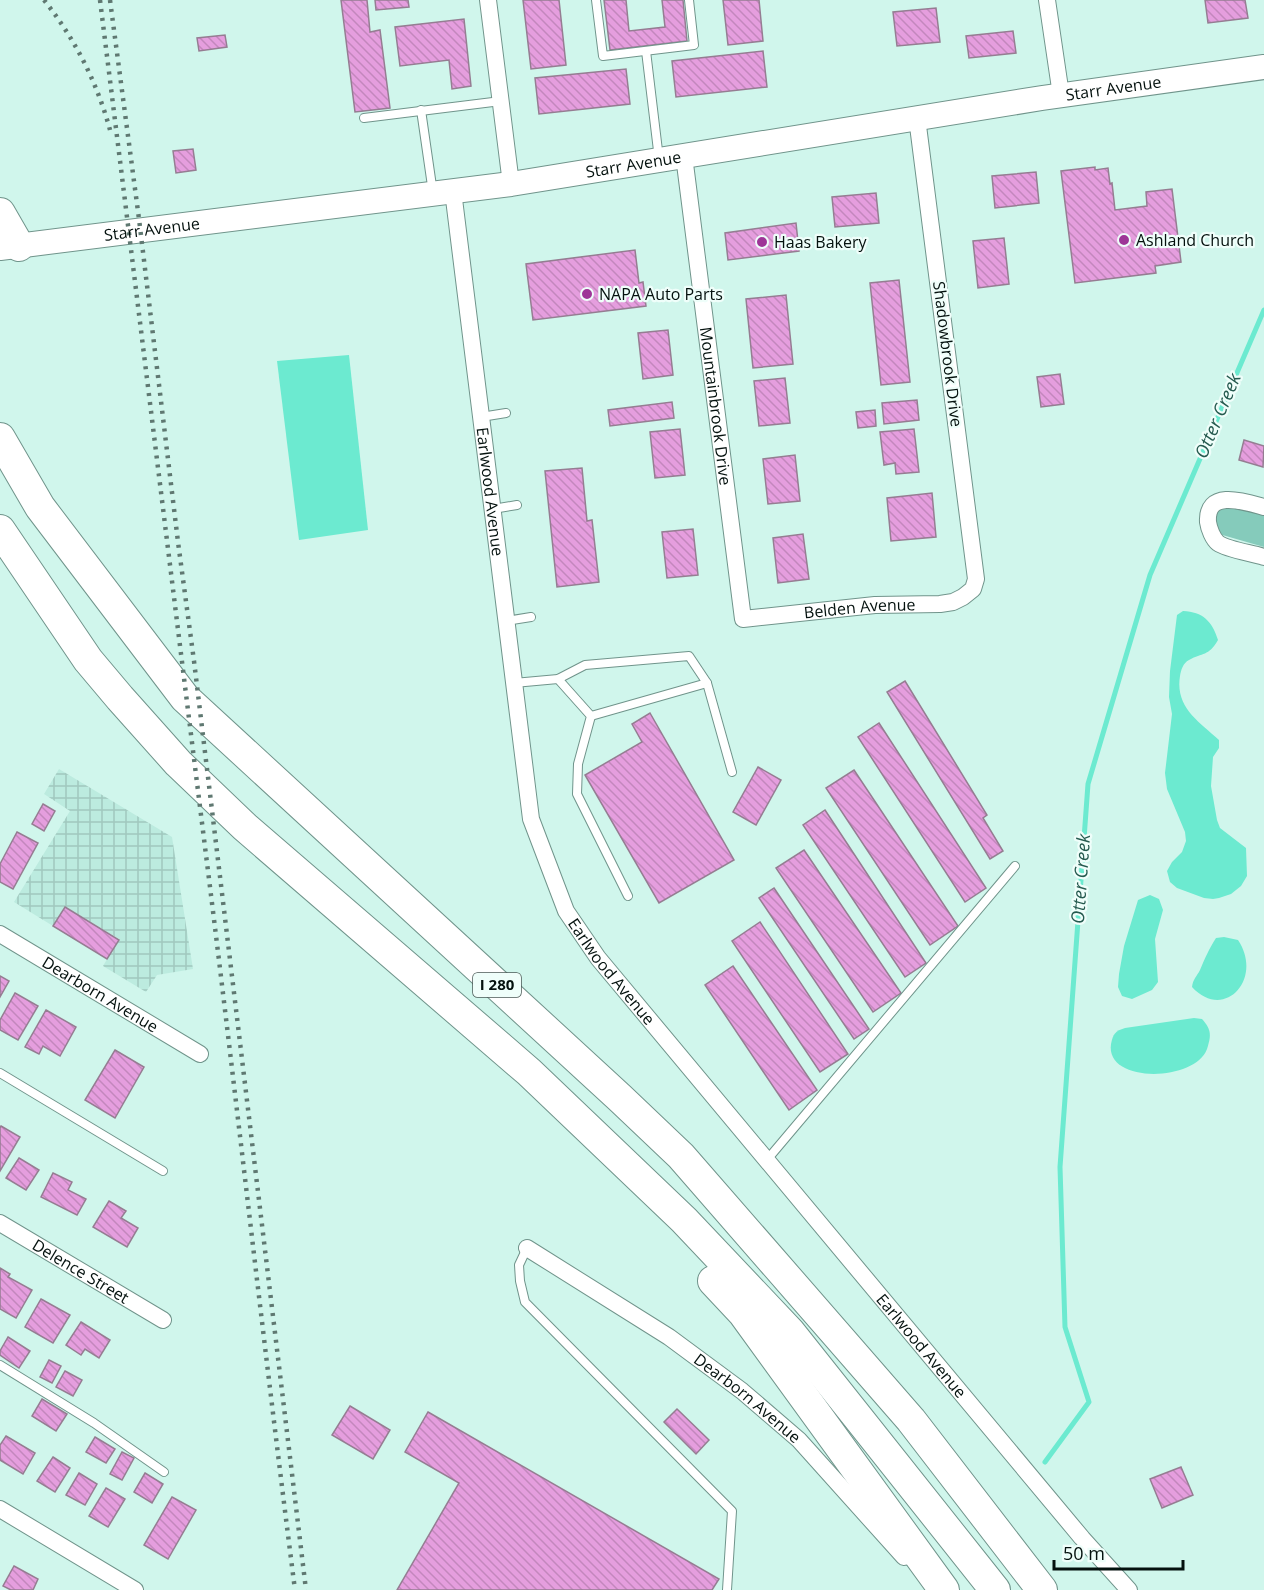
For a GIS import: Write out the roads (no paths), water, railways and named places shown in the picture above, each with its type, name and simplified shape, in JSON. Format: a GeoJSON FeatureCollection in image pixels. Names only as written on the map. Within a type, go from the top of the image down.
{"type":"FeatureCollection","features":[{"type":"Feature","properties":{"kind":"highway"},"geometry":{"type":"LineString","coordinates":[[0,213],[10,247]]}},
{"type":"Feature","properties":{"kind":"highway","name":"I 280"},"geometry":{"type":"LineString","coordinates":[[0,438],[40,507],[185,699],[681,1156],[911,1420],[1042,1590]]}},
{"type":"Feature","properties":{"kind":"highway","name":"I 280"},"geometry":{"type":"LineString","coordinates":[[0,530],[88,660],[178,763],[245,827],[529,1072],[684,1220],[790,1332],[995,1590]]}},
{"type":"Feature","properties":{"kind":"highway"},"geometry":{"type":"LineString","coordinates":[[529,1072],[621,1181],[743,1313],[944,1590]]}},
{"type":"Feature","properties":{"kind":"highway"},"geometry":{"type":"LineString","coordinates":[[998,1534],[1055,1590]]}},
{"type":"Feature","properties":{"kind":"main road","name":"Starr Avenue"},"geometry":{"type":"LineString","coordinates":[[10,247],[511,184],[1061,95],[1264,67]]}},
{"type":"Feature","properties":{"kind":"street"},"geometry":{"type":"LineString","coordinates":[[488,0],[511,184]]}},
{"type":"Feature","properties":{"kind":"street"},"geometry":{"type":"LineString","coordinates":[[1047,0],[1061,95]]}},
{"type":"Feature","properties":{"kind":"street","name":"Shadowbrook Drive"},"geometry":{"type":"LineString","coordinates":[[917,118],[975,569],[976,579],[973,589]]}},
{"type":"Feature","properties":{"kind":"street","name":"Mountainbrook Drive"},"geometry":{"type":"LineString","coordinates":[[684,156],[743,619]]}},
{"type":"Feature","properties":{"kind":"street","name":"Earlwood Avenue"},"geometry":{"type":"LineString","coordinates":[[443,192],[481,417],[531,819],[567,911],[598,958],[766,1161],[1074,1528],[1129,1590]]}},
{"type":"Feature","properties":{"kind":"street"},"geometry":{"type":"LineString","coordinates":[[1264,507],[1225,499],[1214,503],[1209,512],[1208,522],[1218,543],[1264,557]]}},
{"type":"Feature","properties":{"kind":"street","name":"Belden Avenue"},"geometry":{"type":"LineString","coordinates":[[743,619],[875,605],[940,604],[953,602],[973,589]]}},
{"type":"Feature","properties":{"kind":"street","name":"Dearborn Avenue"},"geometry":{"type":"LineString","coordinates":[[0,934],[200,1054]]}},
{"type":"Feature","properties":{"kind":"street","name":"Delence Street"},"geometry":{"type":"LineString","coordinates":[[0,1223],[164,1320]]}},
{"type":"Feature","properties":{"kind":"street","name":"Dearborn Avenue"},"geometry":{"type":"LineString","coordinates":[[527,1248],[669,1337],[742,1391],[799,1440],[933,1590]]}},
{"type":"Feature","properties":{"kind":"street"},"geometry":{"type":"LineString","coordinates":[[0,1509],[135,1590]]}},
{"type":"Feature","properties":{"kind":"lane"},"geometry":{"type":"LineString","coordinates":[[596,0],[603,56],[694,45],[689,0]]}},
{"type":"Feature","properties":{"kind":"lane"},"geometry":{"type":"LineString","coordinates":[[646,51],[659,160]]}},
{"type":"Feature","properties":{"kind":"lane"},"geometry":{"type":"LineString","coordinates":[[364,118],[501,101]]}},
{"type":"Feature","properties":{"kind":"lane"},"geometry":{"type":"LineString","coordinates":[[421,110],[443,192]]}},
{"type":"Feature","properties":{"kind":"lane"},"geometry":{"type":"LineString","coordinates":[[481,417],[506,413]]}},
{"type":"Feature","properties":{"kind":"lane"},"geometry":{"type":"LineString","coordinates":[[493,509],[517,505]]}},
{"type":"Feature","properties":{"kind":"lane"},"geometry":{"type":"LineString","coordinates":[[506,621],[531,617]]}},
{"type":"Feature","properties":{"kind":"lane"},"geometry":{"type":"LineString","coordinates":[[514,683],[558,679],[585,665],[689,656],[707,683],[732,772]]}},
{"type":"Feature","properties":{"kind":"lane"},"geometry":{"type":"LineString","coordinates":[[558,679],[591,716]]}},
{"type":"Feature","properties":{"kind":"lane"},"geometry":{"type":"LineString","coordinates":[[591,716],[707,683]]}},
{"type":"Feature","properties":{"kind":"lane"},"geometry":{"type":"LineString","coordinates":[[591,716],[578,764],[577,794],[628,896]]}},
{"type":"Feature","properties":{"kind":"lane"},"geometry":{"type":"LineString","coordinates":[[766,1161],[1015,866]]}},
{"type":"Feature","properties":{"kind":"lane"},"geometry":{"type":"LineString","coordinates":[[0,1073],[163,1171]]}},
{"type":"Feature","properties":{"kind":"lane"},"geometry":{"type":"LineString","coordinates":[[527,1248],[519,1265],[525,1302],[732,1511],[727,1590]]}},
{"type":"Feature","properties":{"kind":"lane"},"geometry":{"type":"LineString","coordinates":[[0,1365],[94,1423],[164,1472]]}},
{"type":"Feature","properties":{"kind":"waterway","name":"Otter Creek"},"geometry":{"type":"LineString","coordinates":[[1045,1462],[1089,1402],[1065,1327],[1060,1167],[1088,784],[1150,575],[1264,310]]}},
{"type":"Feature","properties":{"kind":"railway"},"geometry":{"type":"LineString","coordinates":[[44,0],[66,30],[84,62],[99,95],[110,130]]}},
{"type":"Feature","properties":{"kind":"railway"},"geometry":{"type":"LineString","coordinates":[[100,0],[295,1590]]}},
{"type":"Feature","properties":{"kind":"railway"},"geometry":{"type":"LineString","coordinates":[[110,0],[194,661],[306,1590]]}},
{"type":"Feature","properties":{"kind":"place","name":"Ashland Church"},"geometry":{"type":"Point","coordinates":[1124,240]}},
{"type":"Feature","properties":{"kind":"place","name":"Haas Bakery"},"geometry":{"type":"Point","coordinates":[762,242]}},
{"type":"Feature","properties":{"kind":"place","name":"NAPA Auto Parts"},"geometry":{"type":"Point","coordinates":[587,294]}}]}
